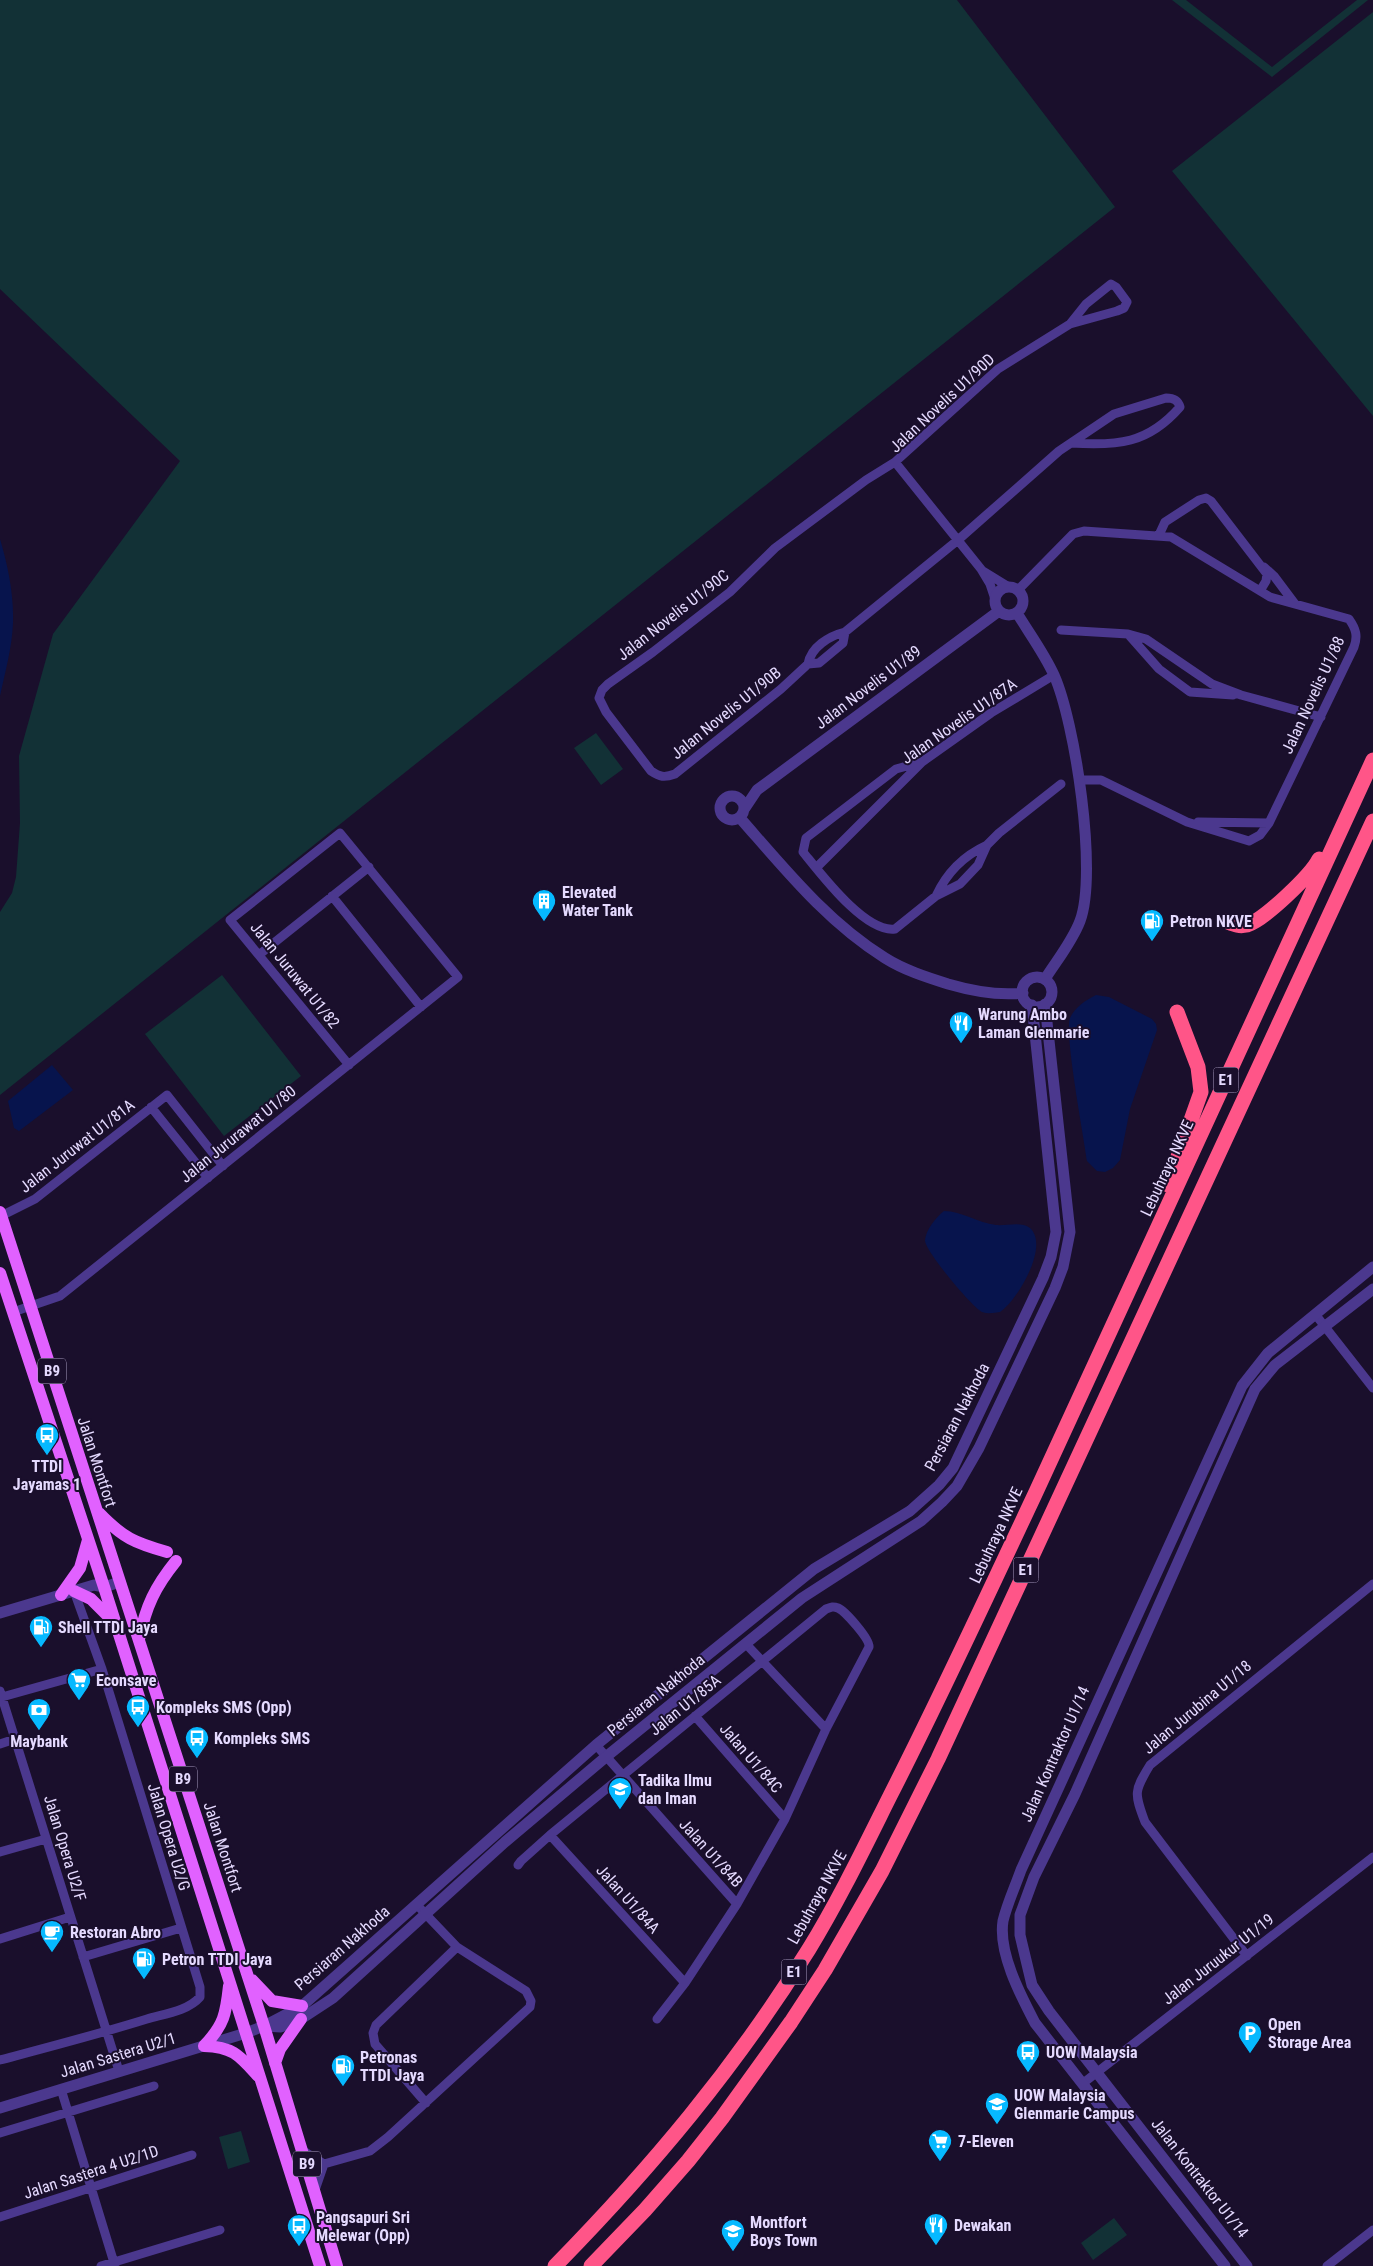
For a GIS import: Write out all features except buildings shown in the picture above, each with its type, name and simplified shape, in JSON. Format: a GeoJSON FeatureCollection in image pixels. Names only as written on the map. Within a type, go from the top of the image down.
{"type":"FeatureCollection","features":[{"type":"Feature","properties":{"kind":"highway","name":"Lebuhraya NKVE"},"geometry":{"type":"LineString","coordinates":[[555,2266],[628,2190],[692,2115],[759,2024],[809,1948],[856,1863],[917,1743],[1091,1374],[1373,760]]}},
{"type":"Feature","properties":{"kind":"highway"},"geometry":{"type":"LineString","coordinates":[[1225,921],[1238,927],[1249,925],[1260,918],[1307,877],[1316,866],[1361,786]]}},
{"type":"Feature","properties":{"kind":"highway","name":"E1"},"geometry":{"type":"LineString","coordinates":[[591,2266],[651,2204],[728,2111],[825,1970],[882,1871],[943,1750],[1373,821]]}},
{"type":"Feature","properties":{"kind":"highway"},"geometry":{"type":"LineString","coordinates":[[1091,1374],[1182,1150],[1201,1092],[1198,1066],[1176,1012]]}},
{"type":"Feature","properties":{"kind":"main road","name":"Jalan Montfort"},"geometry":{"type":"LineString","coordinates":[[1,1214],[264,2026],[337,2266]]}},
{"type":"Feature","properties":{"kind":"main road","name":"Jalan Montfort"},"geometry":{"type":"LineString","coordinates":[[0,1273],[88,1540],[100,1583],[116,1624],[320,2266]]}},
{"type":"Feature","properties":{"kind":"main road"},"geometry":{"type":"LineString","coordinates":[[96,1510],[113,1528],[134,1543],[172,1557],[150,1599],[138,1640]]}},
{"type":"Feature","properties":{"kind":"main road"},"geometry":{"type":"LineString","coordinates":[[61,1595],[80,1568],[88,1540]]}},
{"type":"Feature","properties":{"kind":"main road"},"geometry":{"type":"LineString","coordinates":[[74,1591],[91,1599],[116,1624]]}},
{"type":"Feature","properties":{"kind":"main road"},"geometry":{"type":"LineString","coordinates":[[247,1975],[272,2002],[302,2006]]}},
{"type":"Feature","properties":{"kind":"main road"},"geometry":{"type":"LineString","coordinates":[[204,2046],[218,2031],[223,2022],[227,2010],[230,1981]]}},
{"type":"Feature","properties":{"kind":"main road"},"geometry":{"type":"LineString","coordinates":[[275,2063],[280,2049],[301,2019]]}},
{"type":"Feature","properties":{"kind":"main road"},"geometry":{"type":"LineString","coordinates":[[204,2046],[222,2047],[238,2054],[261,2079]]}},
{"type":"Feature","properties":{"kind":"street","name":"Jalan Novelis U1/90D"},"geometry":{"type":"LineString","coordinates":[[997,605],[990,584],[981,570],[895,462],[998,369],[1070,324],[1117,311],[1124,308],[1126,302],[1116,287],[1111,284],[1086,304],[1070,324]]}},
{"type":"Feature","properties":{"kind":"street","name":"Jalan Novelis U1/90B"},"geometry":{"type":"LineString","coordinates":[[808,664],[809,656],[816,648],[832,635],[845,632],[958,540],[1059,451],[1114,414],[1166,398],[1173,398],[1180,407],[1171,418],[1140,438],[1129,442],[1098,445],[1071,443]]}},
{"type":"Feature","properties":{"kind":"street","name":"Jalan Novelis U1/90C"},"geometry":{"type":"LineString","coordinates":[[659,776],[651,770],[606,712],[599,698],[602,690],[730,592],[775,548],[866,480],[895,462]]}},
{"type":"Feature","properties":{"kind":"street"},"geometry":{"type":"LineString","coordinates":[[1159,535],[1166,522],[1199,500],[1206,498],[1211,501],[1296,604]]}},
{"type":"Feature","properties":{"kind":"street","name":"Jalan Novelis U1/88"},"geometry":{"type":"LineString","coordinates":[[1013,589],[1073,534],[1084,531],[1159,535],[1171,537],[1270,597],[1349,619],[1355,627],[1357,638],[1321,717],[1269,823],[1260,835],[1248,840],[1187,822],[1101,780],[1080,780]]}},
{"type":"Feature","properties":{"kind":"street"},"geometry":{"type":"LineString","coordinates":[[1260,591],[1266,581],[1267,574],[1262,565]]}},
{"type":"Feature","properties":{"kind":"street","name":"Jalan Novelis U1/90D"},"geometry":{"type":"LineString","coordinates":[[981,570],[1013,589]]}},
{"type":"Feature","properties":{"kind":"street"},"geometry":{"type":"LineString","coordinates":[[1002,589],[1013,589],[1023,602],[1017,613],[1010,615],[997,605],[1002,589]]}},
{"type":"Feature","properties":{"kind":"street","name":"Jalan Novelis U1/89"},"geometry":{"type":"LineString","coordinates":[[736,797],[757,790],[997,605]]}},
{"type":"Feature","properties":{"kind":"street"},"geometry":{"type":"LineString","coordinates":[[1017,613],[1054,674],[1068,718],[1080,780],[1086,857],[1086,890],[1081,919],[1070,941],[1045,979]]}},
{"type":"Feature","properties":{"kind":"street"},"geometry":{"type":"LineString","coordinates":[[1061,630],[1128,634],[1146,639],[1212,684],[1241,695],[1321,717]]}},
{"type":"Feature","properties":{"kind":"street","name":"Jalan Novelis U1/90B"},"geometry":{"type":"LineString","coordinates":[[659,776],[666,777],[675,774],[781,689],[808,664],[819,663],[843,643],[845,632]]}},
{"type":"Feature","properties":{"kind":"street"},"geometry":{"type":"LineString","coordinates":[[1128,634],[1159,668],[1190,692],[1241,695]]}},
{"type":"Feature","properties":{"kind":"street","name":"Jalan Novelis U1/87A"},"geometry":{"type":"LineString","coordinates":[[816,868],[922,762],[991,713],[1054,674]]}},
{"type":"Feature","properties":{"kind":"street"},"geometry":{"type":"LineString","coordinates":[[922,762],[896,769],[806,838],[803,852],[850,906],[880,928],[887,930],[895,929],[936,896],[960,884],[978,865],[987,845]]}},
{"type":"Feature","properties":{"kind":"street"},"geometry":{"type":"LineString","coordinates":[[877,784],[885,789],[886,796]]}},
{"type":"Feature","properties":{"kind":"street"},"geometry":{"type":"LineString","coordinates":[[936,896],[944,878],[963,859],[970,853],[987,845],[1028,809],[1061,784]]}},
{"type":"Feature","properties":{"kind":"street","name":"Jalan Novelis U1/89"},"geometry":{"type":"LineString","coordinates":[[742,813],[757,790]]}},
{"type":"Feature","properties":{"kind":"street"},"geometry":{"type":"LineString","coordinates":[[742,813],[729,820],[723,816],[720,809],[725,799],[736,797],[742,801],[742,813],[808,895],[856,937],[885,958],[920,975],[970,990],[1006,995],[1023,993]]}},
{"type":"Feature","properties":{"kind":"street","name":"Jalan Novelis U1/88"},"geometry":{"type":"LineString","coordinates":[[1187,822],[1269,823]]}},
{"type":"Feature","properties":{"kind":"street","name":"Jalan Juruwat U1/82"},"geometry":{"type":"LineString","coordinates":[[349,1064],[230,920],[340,833],[369,867]]}},
{"type":"Feature","properties":{"kind":"street"},"geometry":{"type":"LineString","coordinates":[[260,954],[369,867]]}},
{"type":"Feature","properties":{"kind":"street","name":"Jalan Jururawat U1/80"},"geometry":{"type":"LineString","coordinates":[[13,1312],[60,1296],[458,977],[369,867]]}},
{"type":"Feature","properties":{"kind":"street"},"geometry":{"type":"LineString","coordinates":[[332,896],[421,1007]]}},
{"type":"Feature","properties":{"kind":"street"},"geometry":{"type":"LineString","coordinates":[[1036,977],[1045,979],[1052,989],[1051,998],[1045,1004],[1032,1005],[1026,1001],[1023,993],[1027,981],[1036,977]]}},
{"type":"Feature","properties":{"kind":"street","name":"Persiaran Nakhoda"},"geometry":{"type":"LineString","coordinates":[[264,2026],[281,2027],[301,2019],[333,1998],[506,1842],[607,1756],[802,1598],[921,1521],[956,1486],[979,1448],[1050,1297],[1063,1267],[1070,1232],[1045,1004]]}},
{"type":"Feature","properties":{"kind":"street","name":"Persiaran Nakhoda"},"geometry":{"type":"LineString","coordinates":[[264,2026],[302,2006],[596,1745],[814,1570],[910,1511],[933,1492],[952,1468],[1043,1278],[1051,1257],[1056,1232],[1032,1005]]}},
{"type":"Feature","properties":{"kind":"street","name":"Jalan Juruwat U1/81A"},"geometry":{"type":"LineString","coordinates":[[1,1214],[34,1199],[167,1095],[223,1166]]}},
{"type":"Feature","properties":{"kind":"street"},"geometry":{"type":"LineString","coordinates":[[151,1107],[208,1178]]}},
{"type":"Feature","properties":{"kind":"street","name":"Jalan Kontraktor U1/14"},"geometry":{"type":"LineString","coordinates":[[1224,2266],[1035,2023],[1014,1983],[1002,1935],[1004,1920],[1021,1870],[1242,1386],[1268,1353],[1373,1267]]}},
{"type":"Feature","properties":{"kind":"street","name":"Jalan Kontraktor U1/14"},"geometry":{"type":"LineString","coordinates":[[1247,2266],[1049,2011],[1032,1985],[1020,1936],[1020,1914],[1034,1877],[1075,1794],[1254,1389],[1275,1365],[1373,1288]]}},
{"type":"Feature","properties":{"kind":"street"},"geometry":{"type":"LineString","coordinates":[[1315,1314],[1373,1388]]}},
{"type":"Feature","properties":{"kind":"street"},"geometry":{"type":"LineString","coordinates":[[0,1613],[118,1577]]}},
{"type":"Feature","properties":{"kind":"street","name":"Jalan Jurubina U1/18"},"geometry":{"type":"LineString","coordinates":[[1247,1956],[1145,1822],[1138,1804],[1137,1786],[1150,1765],[1373,1584]]}},
{"type":"Feature","properties":{"kind":"street","name":"Jalan Opera U2/G"},"geometry":{"type":"LineString","coordinates":[[74,1591],[102,1669],[200,1988],[200,1998],[194,2004],[106,2031]]}},
{"type":"Feature","properties":{"kind":"street","name":"Jalan U1/85A"},"geometry":{"type":"LineString","coordinates":[[518,1865],[520,1860],[694,1716],[826,1609],[834,1606],[841,1609],[869,1644],[826,1729]]}},
{"type":"Feature","properties":{"kind":"street"},"geometry":{"type":"LineString","coordinates":[[657,2020],[685,1984],[737,1904],[785,1819],[826,1729],[746,1644]]}},
{"type":"Feature","properties":{"kind":"street"},"geometry":{"type":"LineString","coordinates":[[1,1694],[102,1669]]}},
{"type":"Feature","properties":{"kind":"street","name":"Jalan Opera U2/F"},"geometry":{"type":"LineString","coordinates":[[1,1694],[119,2071]]}},
{"type":"Feature","properties":{"kind":"street","name":"Jalan U1/84C"},"geometry":{"type":"LineString","coordinates":[[694,1716],[785,1819]]}},
{"type":"Feature","properties":{"kind":"street"},"geometry":{"type":"LineString","coordinates":[[0,1744],[15,1739]]}},
{"type":"Feature","properties":{"kind":"street","name":"Jalan U1/84B"},"geometry":{"type":"LineString","coordinates":[[596,1745],[737,1904]]}},
{"type":"Feature","properties":{"kind":"street","name":"Jalan U1/84A"},"geometry":{"type":"LineString","coordinates":[[550,1835],[685,1984]]}},
{"type":"Feature","properties":{"kind":"street"},"geometry":{"type":"LineString","coordinates":[[0,1852],[46,1839]]}},
{"type":"Feature","properties":{"kind":"street","name":"Jalan Juruukur U1/19"},"geometry":{"type":"LineString","coordinates":[[1082,2084],[1373,1857]]}},
{"type":"Feature","properties":{"kind":"street"},"geometry":{"type":"LineString","coordinates":[[302,2150],[324,2164],[370,2151],[426,2103],[530,2007],[531,2001],[526,1990],[457,1947],[416,1904]]}},
{"type":"Feature","properties":{"kind":"street"},"geometry":{"type":"LineString","coordinates":[[0,1939],[70,1916]]}},
{"type":"Feature","properties":{"kind":"street"},"geometry":{"type":"LineString","coordinates":[[83,1957],[181,1928]]}},
{"type":"Feature","properties":{"kind":"street"},"geometry":{"type":"LineString","coordinates":[[426,2103],[375,2044],[374,2034],[376,2025],[457,1947]]}},
{"type":"Feature","properties":{"kind":"street","name":"Jalan Sastera U2/1"},"geometry":{"type":"LineString","coordinates":[[0,2108],[264,2026]]}},
{"type":"Feature","properties":{"kind":"street"},"geometry":{"type":"LineString","coordinates":[[0,2060],[106,2031]]}},
{"type":"Feature","properties":{"kind":"street"},"geometry":{"type":"LineString","coordinates":[[0,2133],[154,2086]]}},
{"type":"Feature","properties":{"kind":"street"},"geometry":{"type":"LineString","coordinates":[[60,2089],[114,2264]]}},
{"type":"Feature","properties":{"kind":"street","name":"Jalan Sastera 4 U2/1D"},"geometry":{"type":"LineString","coordinates":[[0,2217],[192,2155]]}},
{"type":"Feature","properties":{"kind":"street"},"geometry":{"type":"LineString","coordinates":[[314,2191],[324,2164]]}},
{"type":"Feature","properties":{"kind":"street"},"geometry":{"type":"LineString","coordinates":[[101,2266],[114,2264],[220,2230]]}},
{"type":"Feature","properties":{"kind":"street"},"geometry":{"type":"LineString","coordinates":[[1327,2266],[1373,2230]]}},
{"type":"Feature","properties":{"kind":"green space"},"geometry":{"type":"Polygon","coordinates":[[[0,0],[957,0],[1115,207],[0,1095],[0,912],[12,893],[16,877],[20,823],[19,756],[53,634],[180,461],[0,289],[0,0]]]}},
{"type":"Feature","properties":{"kind":"green space"},"geometry":{"type":"Polygon","coordinates":[[[1172,0],[1186,0],[1272,67],[1357,0],[1368,0],[1272,77],[1172,0]]]}},
{"type":"Feature","properties":{"kind":"green space"},"geometry":{"type":"Polygon","coordinates":[[[1373,12],[1373,416],[1172,171],[1373,12]]]}},
{"type":"Feature","properties":{"kind":"green space"},"geometry":{"type":"Polygon","coordinates":[[[596,733],[623,769],[601,785],[574,748],[596,733]]]}},
{"type":"Feature","properties":{"kind":"green space"},"geometry":{"type":"Polygon","coordinates":[[[222,975],[301,1076],[224,1136],[145,1034],[222,975]]]}},
{"type":"Feature","properties":{"kind":"green space"},"geometry":{"type":"Polygon","coordinates":[[[241,2131],[250,2162],[228,2169],[219,2137],[241,2131]]]}},
{"type":"Feature","properties":{"kind":"green space"},"geometry":{"type":"Polygon","coordinates":[[[1114,2218],[1127,2235],[1093,2260],[1081,2243],[1114,2218]]]}},
{"type":"Feature","properties":{"kind":"shaded area"},"geometry":{"type":"Polygon","coordinates":[[[0,539],[10,581],[13,623],[8,660],[0,696],[0,539]]]}},
{"type":"Feature","properties":{"kind":"shaded area"},"geometry":{"type":"Polygon","coordinates":[[[1096,995],[1109,997],[1152,1019],[1156,1024],[1157,1030],[1130,1109],[1120,1160],[1113,1168],[1105,1172],[1097,1171],[1087,1161],[1072,1064],[1069,1027],[1070,1018],[1075,1010],[1096,995]]]}},
{"type":"Feature","properties":{"kind":"shaded area"},"geometry":{"type":"Polygon","coordinates":[[[52,1065],[73,1090],[19,1131],[14,1128],[8,1101],[52,1065]]]}},
{"type":"Feature","properties":{"kind":"shaded area"},"geometry":{"type":"Polygon","coordinates":[[[944,1211],[996,1225],[1014,1224],[1027,1226],[1035,1236],[1034,1260],[1029,1273],[1015,1297],[1000,1312],[984,1313],[977,1308],[949,1278],[927,1246],[925,1240],[927,1232],[944,1211]]]}},
{"type":"Feature","properties":{"kind":"place","name":"Elevated Water Tank"},"geometry":{"type":"Point","coordinates":[544,922]}},
{"type":"Feature","properties":{"kind":"place","name":"Petron NKVE"},"geometry":{"type":"Point","coordinates":[1152,942]}},
{"type":"Feature","properties":{"kind":"place","name":"Warung Ambo Laman Glenmarie"},"geometry":{"type":"Point","coordinates":[961,1044]}},
{"type":"Feature","properties":{"kind":"place","name":"TTDI Jayamas 1"},"geometry":{"type":"Point","coordinates":[47,1456]}},
{"type":"Feature","properties":{"kind":"place","name":"Shell TTDI Jaya"},"geometry":{"type":"Point","coordinates":[41,1648]}},
{"type":"Feature","properties":{"kind":"place","name":"Econsave"},"geometry":{"type":"Point","coordinates":[79,1701]}},
{"type":"Feature","properties":{"kind":"place","name":"Kompleks SMS (Opp)"},"geometry":{"type":"Point","coordinates":[138,1728]}},
{"type":"Feature","properties":{"kind":"place","name":"Maybank"},"geometry":{"type":"Point","coordinates":[39,1731]}},
{"type":"Feature","properties":{"kind":"place","name":"Kompleks SMS"},"geometry":{"type":"Point","coordinates":[197,1759]}},
{"type":"Feature","properties":{"kind":"place","name":"Tadika Ilmu dan Iman"},"geometry":{"type":"Point","coordinates":[620,1810]}},
{"type":"Feature","properties":{"kind":"place","name":"Restoran Abro"},"geometry":{"type":"Point","coordinates":[52,1953]}},
{"type":"Feature","properties":{"kind":"place","name":"Petron TTDI Jaya"},"geometry":{"type":"Point","coordinates":[144,1980]}},
{"type":"Feature","properties":{"kind":"place","name":"Open Storage Area"},"geometry":{"type":"Point","coordinates":[1250,2054]}},
{"type":"Feature","properties":{"kind":"place","name":"UOW Malaysia"},"geometry":{"type":"Point","coordinates":[1028,2073]}},
{"type":"Feature","properties":{"kind":"place","name":"Petronas TTDI Jaya"},"geometry":{"type":"Point","coordinates":[343,2087]}},
{"type":"Feature","properties":{"kind":"place","name":"UOW Malaysia Glenmarie Campus"},"geometry":{"type":"Point","coordinates":[997,2125]}},
{"type":"Feature","properties":{"kind":"place","name":"7-Eleven"},"geometry":{"type":"Point","coordinates":[940,2162]}},
{"type":"Feature","properties":{"kind":"place","name":"Dewakan"},"geometry":{"type":"Point","coordinates":[936,2246]}},
{"type":"Feature","properties":{"kind":"place","name":"Pangsapuri Sri Melewar (Opp)"},"geometry":{"type":"Point","coordinates":[299,2247]}},
{"type":"Feature","properties":{"kind":"place","name":"Montfort Boys Town"},"geometry":{"type":"Point","coordinates":[733,2252]}}]}
